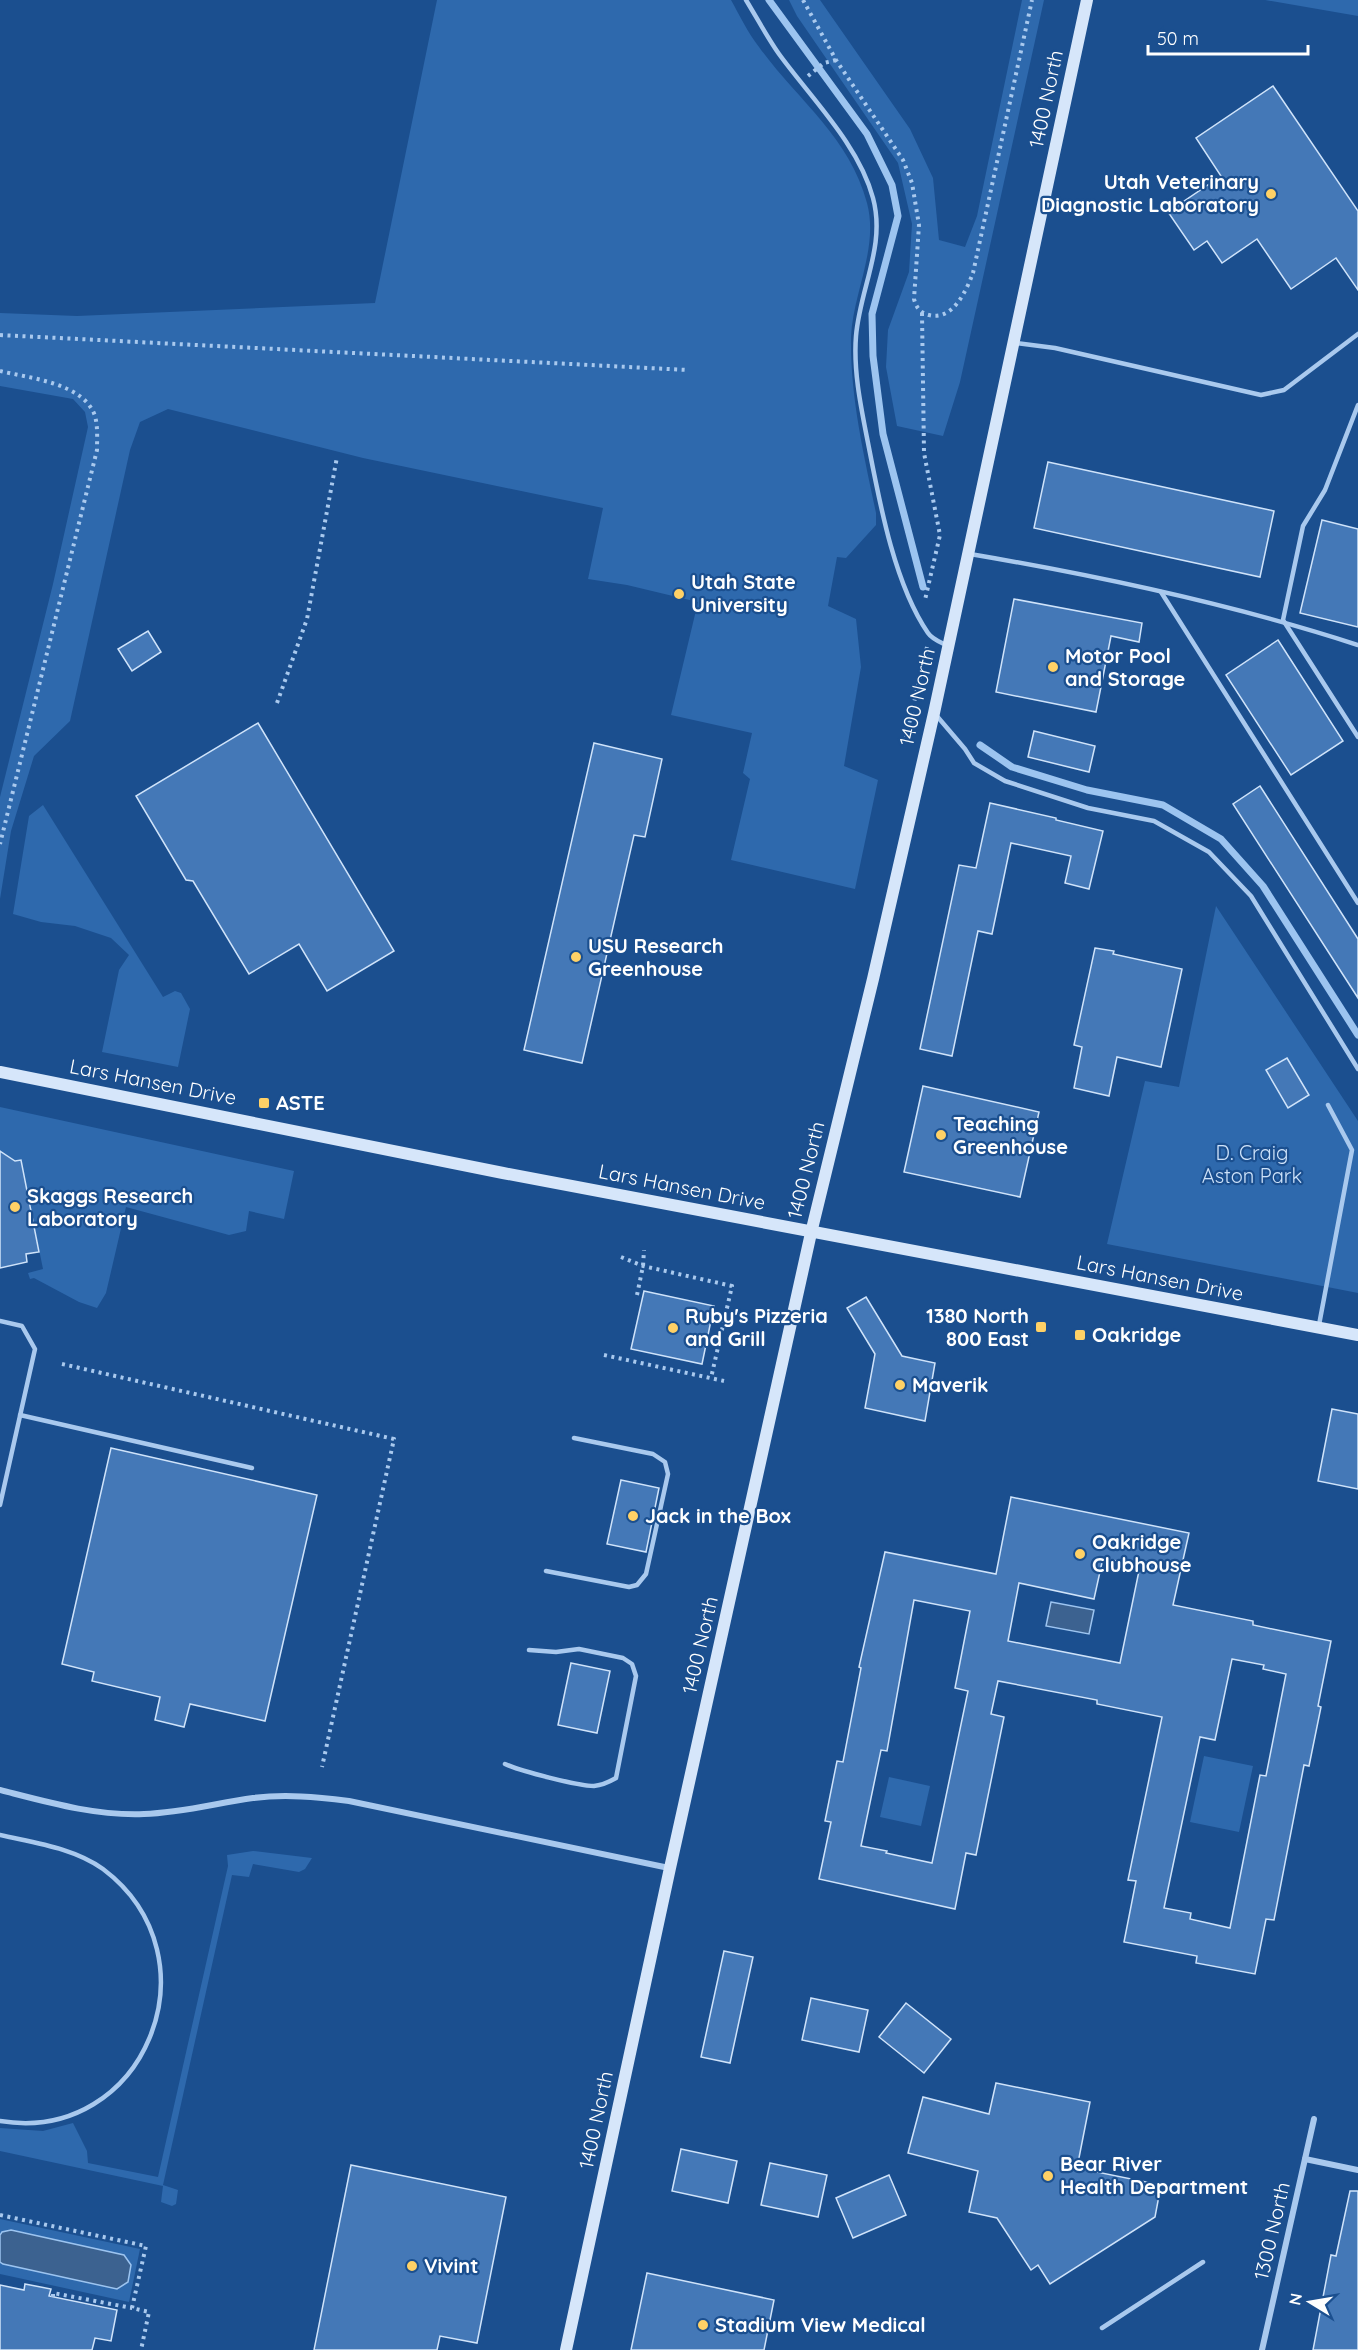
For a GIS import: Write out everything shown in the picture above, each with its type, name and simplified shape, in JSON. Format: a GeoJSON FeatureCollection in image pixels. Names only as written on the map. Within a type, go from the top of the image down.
{"type":"FeatureCollection","features":[{"type":"Feature","properties":{"kind":"main road","name":"1400 North"},"geometry":{"type":"LineString","coordinates":[[566,2350],[811,1233],[873,979],[934,713],[1087,0]]}},
{"type":"Feature","properties":{"kind":"main road","name":"Lars Hansen Drive"},"geometry":{"type":"LineString","coordinates":[[0,1072],[811,1233],[1358,1335]]}},
{"type":"Feature","properties":{"kind":"street"},"geometry":{"type":"LineString","coordinates":[[0,1790],[56,1804],[106,1812],[144,1814],[254,1798],[300,1795],[349,1801],[670,1868]]}},
{"type":"Feature","properties":{"kind":"street","name":"1300 North"},"geometry":{"type":"LineString","coordinates":[[1262,2350],[1314,2119]]}},
{"type":"Feature","properties":{"kind":"street"},"geometry":{"type":"LineString","coordinates":[[1305,2158],[1358,2170]]}},
{"type":"Feature","properties":{"kind":"lane"},"geometry":{"type":"LineString","coordinates":[[746,0],[777,52],[851,150],[872,195],[877,215],[877,239],[858,317],[856,338],[862,415],[882,517],[908,596],[929,636],[948,646]]}},
{"type":"Feature","properties":{"kind":"lane"},"geometry":{"type":"LineString","coordinates":[[1013,343],[1055,348],[1261,395],[1284,390],[1358,334]]}},
{"type":"Feature","properties":{"kind":"lane"},"geometry":{"type":"LineString","coordinates":[[1358,405],[1325,490],[1303,526],[1283,620],[1358,737]]}},
{"type":"Feature","properties":{"kind":"lane"},"geometry":{"type":"LineString","coordinates":[[968,554],[1161,592],[1283,620],[1358,645]]}},
{"type":"Feature","properties":{"kind":"lane"},"geometry":{"type":"LineString","coordinates":[[1161,592],[1358,903]]}},
{"type":"Feature","properties":{"kind":"lane"},"geometry":{"type":"LineString","coordinates":[[934,713],[966,749],[974,763],[1005,781],[1088,808],[1154,821],[1209,852],[1251,896],[1358,1069]]}},
{"type":"Feature","properties":{"kind":"lane"},"geometry":{"type":"LineString","coordinates":[[1319,1328],[1352,1150],[1328,1105]]}},
{"type":"Feature","properties":{"kind":"lane"},"geometry":{"type":"LineString","coordinates":[[0,1321],[22,1326],[35,1349],[0,1505]]}},
{"type":"Feature","properties":{"kind":"lane"},"geometry":{"type":"LineString","coordinates":[[20,1415],[252,1468]]}},
{"type":"Feature","properties":{"kind":"lane"},"geometry":{"type":"LineString","coordinates":[[546,1570],[629,1587],[637,1586],[646,1574],[668,1474],[665,1462],[653,1454],[574,1438]]}},
{"type":"Feature","properties":{"kind":"lane"},"geometry":{"type":"LineString","coordinates":[[505,1764],[517,1770],[592,1786],[606,1784],[616,1778],[636,1676],[632,1664],[623,1658],[579,1649],[556,1652],[529,1650]]}},
{"type":"Feature","properties":{"kind":"lane"},"geometry":{"type":"LineString","coordinates":[[0,1835],[73,1853],[102,1868],[116,1880],[142,1911],[151,1929],[161,1967],[162,1989],[158,2014],[151,2035],[130,2072],[116,2086],[86,2108],[49,2122],[28,2124],[0,2121]]}},
{"type":"Feature","properties":{"kind":"lane"},"geometry":{"type":"LineString","coordinates":[[1102,2328],[1203,2262]]}},
{"type":"Feature","properties":{"kind":"path"},"geometry":{"type":"LineString","coordinates":[[803,0],[836,60],[903,160],[912,183],[919,225],[914,299],[916,307],[922,313],[937,316],[953,308],[967,289],[973,273],[1032,0]]}},
{"type":"Feature","properties":{"kind":"path"},"geometry":{"type":"LineString","coordinates":[[808,76],[824,63],[836,60]]}},
{"type":"Feature","properties":{"kind":"path"},"geometry":{"type":"LineString","coordinates":[[920,619],[940,535],[924,453],[922,313]]}},
{"type":"Feature","properties":{"kind":"path"},"geometry":{"type":"LineString","coordinates":[[0,335],[688,370]]}},
{"type":"Feature","properties":{"kind":"path"},"geometry":{"type":"LineString","coordinates":[[0,371],[40,380],[73,391],[89,404],[95,417],[97,450],[0,844]]}},
{"type":"Feature","properties":{"kind":"path"},"geometry":{"type":"LineString","coordinates":[[277,703],[307,619],[337,457]]}},
{"type":"Feature","properties":{"kind":"path"},"geometry":{"type":"LineString","coordinates":[[906,737],[929,636]]}},
{"type":"Feature","properties":{"kind":"path"},"geometry":{"type":"LineString","coordinates":[[637,1295],[644,1250]]}},
{"type":"Feature","properties":{"kind":"path"},"geometry":{"type":"LineString","coordinates":[[621,1257],[643,1266],[732,1286],[711,1378]]}},
{"type":"Feature","properties":{"kind":"path"},"geometry":{"type":"LineString","coordinates":[[604,1355],[724,1381]]}},
{"type":"Feature","properties":{"kind":"path"},"geometry":{"type":"LineString","coordinates":[[62,1364],[394,1439],[322,1767]]}},
{"type":"Feature","properties":{"kind":"path"},"geometry":{"type":"LineString","coordinates":[[0,2215],[146,2246],[132,2308]]}},
{"type":"Feature","properties":{"kind":"path"},"geometry":{"type":"LineString","coordinates":[[53,2297],[53,2293],[149,2312],[141,2350]]}},
{"type":"Feature","properties":{"kind":"green space"},"geometry":{"type":"Polygon","coordinates":[[[437,0],[731,0],[755,42],[835,138],[859,179],[867,203],[870,237],[853,320],[851,359],[855,404],[876,513],[876,525],[846,558],[837,557],[828,606],[856,619],[861,667],[844,766],[878,780],[855,889],[731,860],[750,779],[743,773],[752,733],[671,715],[698,602],[627,585],[588,579],[603,508],[363,458],[168,409],[140,422],[130,450],[70,721],[34,756],[11,831],[0,899],[0,797],[53,584],[88,427],[85,412],[73,399],[0,386],[0,313],[77,316],[375,303],[437,0]]]}},
{"type":"Feature","properties":{"kind":"green space"},"geometry":{"type":"Polygon","coordinates":[[[789,0],[820,0],[910,129],[933,178],[939,240],[965,247],[977,216],[1022,0],[1044,0],[960,382],[943,436],[897,426],[886,367],[888,330],[909,272],[912,224],[898,163],[797,16],[789,0]]]}},
{"type":"Feature","properties":{"kind":"green space"},"geometry":{"type":"Polygon","coordinates":[[[1265,0],[1358,0],[1358,16],[1265,0]]]}},
{"type":"Feature","properties":{"kind":"green space"},"geometry":{"type":"Polygon","coordinates":[[[43,805],[163,997],[175,991],[181,993],[190,1009],[178,1067],[102,1052],[119,970],[129,955],[111,938],[75,926],[41,922],[13,914],[29,816],[43,805]]]}},
{"type":"Feature","properties":{"kind":"green space","name":"D. Craig Aston Park"},"geometry":{"type":"Polygon","coordinates":[[[1216,906],[1358,1121],[1358,1293],[1107,1244],[1145,1081],[1179,1087],[1216,906]]]}},
{"type":"Feature","properties":{"kind":"green space"},"geometry":{"type":"Polygon","coordinates":[[[0,1107],[294,1171],[284,1219],[249,1211],[246,1231],[229,1235],[126,1207],[106,1293],[97,1308],[79,1302],[34,1278],[30,1279],[28,1273],[43,1269],[21,1160],[9,1162],[8,1156],[0,1151],[0,1107]]]}},
{"type":"Feature","properties":{"kind":"green space"},"geometry":{"type":"Polygon","coordinates":[[[1204,1756],[1253,1766],[1239,1832],[1190,1822],[1204,1756]]]}},
{"type":"Feature","properties":{"kind":"green space"},"geometry":{"type":"Polygon","coordinates":[[[889,1777],[930,1786],[921,1826],[880,1817],[889,1777]]]}},
{"type":"Feature","properties":{"kind":"green space"},"geometry":{"type":"Polygon","coordinates":[[[253,1851],[312,1858],[305,1869],[299,1872],[253,1864],[249,1877],[232,1875],[163,2185],[178,2190],[176,2204],[172,2206],[161,2202],[163,2186],[0,2151],[0,2128],[43,2131],[73,2123],[87,2151],[88,2163],[158,2177],[228,1866],[227,1855],[253,1851]]]}},
{"type":"Feature","properties":{"kind":"green space"},"geometry":{"type":"Polygon","coordinates":[[[0,2219],[140,2249],[129,2302],[0,2274],[0,2219]]]}},
{"type":"Feature","properties":{"kind":"shaded area"},"geometry":{"type":"Polygon","coordinates":[[[1051,1602],[1094,1610],[1089,1634],[1046,1626],[1051,1602]]]}},
{"type":"Feature","properties":{"kind":"shaded area"},"geometry":{"type":"Polygon","coordinates":[[[11,2230],[124,2255],[131,2265],[128,2282],[117,2289],[3,2264],[0,2262],[0,2235],[2,2232],[11,2230]]]}},
{"type":"Feature","properties":{"kind":"building","name":"Utah Veterinary Diagnostic Laboratory"},"geometry":{"type":"Polygon","coordinates":[[[1273,86],[1358,211],[1358,290],[1336,258],[1291,289],[1257,239],[1222,263],[1207,241],[1194,250],[1168,212],[1221,176],[1196,138],[1273,86]]]}},
{"type":"Feature","properties":{"kind":"building"},"geometry":{"type":"Polygon","coordinates":[[[1048,462],[1274,511],[1260,577],[1034,528],[1048,462]]]}},
{"type":"Feature","properties":{"kind":"building"},"geometry":{"type":"Polygon","coordinates":[[[1322,520],[1358,529],[1358,627],[1300,613],[1322,520]]]}},
{"type":"Feature","properties":{"kind":"building","name":"Motor Pool and Storage"},"geometry":{"type":"Polygon","coordinates":[[[1014,599],[1142,623],[1139,642],[1111,636],[1096,712],[996,692],[1014,599]]]}},
{"type":"Feature","properties":{"kind":"building"},"geometry":{"type":"Polygon","coordinates":[[[148,631],[161,652],[132,671],[118,649],[148,631]]]}},
{"type":"Feature","properties":{"kind":"building"},"geometry":{"type":"Polygon","coordinates":[[[1278,640],[1343,741],[1291,775],[1226,675],[1278,640]]]}},
{"type":"Feature","properties":{"kind":"building"},"geometry":{"type":"Polygon","coordinates":[[[258,723],[394,951],[327,991],[299,944],[249,974],[193,881],[186,880],[136,796],[258,723]]]}},
{"type":"Feature","properties":{"kind":"building"},"geometry":{"type":"Polygon","coordinates":[[[1034,731],[1095,746],[1089,772],[1028,757],[1034,731]]]}},
{"type":"Feature","properties":{"kind":"building","name":"USU Research Greenhouse"},"geometry":{"type":"Polygon","coordinates":[[[594,743],[662,759],[645,837],[634,835],[582,1063],[524,1050],[594,743]]]}},
{"type":"Feature","properties":{"kind":"building"},"geometry":{"type":"Polygon","coordinates":[[[1260,786],[1358,939],[1358,998],[1233,804],[1260,786]]]}},
{"type":"Feature","properties":{"kind":"building"},"geometry":{"type":"Polygon","coordinates":[[[990,803],[1103,831],[1089,889],[1065,883],[1071,856],[1011,843],[992,934],[978,931],[952,1056],[920,1049],[959,865],[976,868],[990,803]]]}},
{"type":"Feature","properties":{"kind":"building"},"geometry":{"type":"Polygon","coordinates":[[[1095,948],[1182,969],[1161,1067],[1117,1057],[1109,1096],[1074,1088],[1082,1047],[1074,1045],[1095,948]]]}},
{"type":"Feature","properties":{"kind":"building"},"geometry":{"type":"Polygon","coordinates":[[[1287,1058],[1309,1095],[1288,1108],[1266,1070],[1287,1058]]]}},
{"type":"Feature","properties":{"kind":"building"},"geometry":{"type":"Polygon","coordinates":[[[923,1086],[1039,1112],[1020,1197],[904,1172],[923,1086]]]}},
{"type":"Feature","properties":{"kind":"building","name":"Skaggs Research Laboratory"},"geometry":{"type":"Polygon","coordinates":[[[0,1151],[15,1161],[21,1160],[39,1252],[26,1254],[27,1262],[0,1268],[0,1151]]]}},
{"type":"Feature","properties":{"kind":"building","name":"Ruby's Pizzeria and Grill"},"geometry":{"type":"Polygon","coordinates":[[[644,1291],[714,1306],[702,1364],[631,1349],[644,1291]]]}},
{"type":"Feature","properties":{"kind":"building","name":"Maverik"},"geometry":{"type":"Polygon","coordinates":[[[866,1297],[902,1356],[935,1363],[925,1421],[865,1408],[875,1354],[847,1308],[866,1297]]]}},
{"type":"Feature","properties":{"kind":"building"},"geometry":{"type":"Polygon","coordinates":[[[1332,1409],[1358,1414],[1358,1489],[1318,1481],[1332,1409]]]}},
{"type":"Feature","properties":{"kind":"building"},"geometry":{"type":"Polygon","coordinates":[[[111,1448],[317,1495],[265,1721],[190,1704],[184,1727],[155,1720],[160,1697],[92,1681],[94,1672],[62,1664],[111,1448]]]}},
{"type":"Feature","properties":{"kind":"building","name":"Jack in the Box"},"geometry":{"type":"Polygon","coordinates":[[[621,1480],[659,1488],[646,1552],[607,1544],[621,1480]]]}},
{"type":"Feature","properties":{"kind":"building"},"geometry":{"type":"Polygon","coordinates":[[[1011,1497],[1189,1533],[1173,1605],[1253,1621],[1253,1625],[1331,1641],[1309,1766],[1304,1765],[1274,1920],[1266,1919],[1255,1974],[1196,1963],[1197,1956],[1124,1942],[1136,1881],[1128,1880],[1162,1717],[1097,1704],[1097,1700],[998,1681],[991,1714],[1004,1717],[976,1855],[966,1853],[955,1909],[819,1879],[831,1822],[825,1821],[837,1761],[843,1762],[861,1668],[859,1667],[885,1552],[996,1574],[1011,1497]],[[1103,1558],[1094,1599],[1019,1583],[1008,1641],[1120,1663],[1140,1566],[1103,1558]],[[914,1600],[887,1751],[881,1750],[861,1846],[932,1863],[968,1691],[955,1688],[970,1611],[914,1600]],[[1232,1659],[1215,1740],[1200,1737],[1164,1908],[1191,1913],[1190,1919],[1230,1928],[1260,1775],[1266,1776],[1286,1674],[1263,1669],[1264,1665],[1232,1659]]]}},
{"type":"Feature","properties":{"kind":"building"},"geometry":{"type":"Polygon","coordinates":[[[571,1663],[610,1671],[597,1733],[558,1725],[571,1663]]]}},
{"type":"Feature","properties":{"kind":"building"},"geometry":{"type":"Polygon","coordinates":[[[724,1951],[753,1957],[730,2063],[701,2057],[724,1951]]]}},
{"type":"Feature","properties":{"kind":"building"},"geometry":{"type":"Polygon","coordinates":[[[811,1998],[868,2010],[859,2052],[802,2040],[811,1998]]]}},
{"type":"Feature","properties":{"kind":"building"},"geometry":{"type":"Polygon","coordinates":[[[906,2003],[951,2039],[924,2073],[879,2037],[906,2003]]]}},
{"type":"Feature","properties":{"kind":"building","name":"Bear River Health Department"},"geometry":{"type":"Polygon","coordinates":[[[996,2083],[1090,2102],[1077,2168],[1161,2185],[1155,2217],[1050,2284],[1038,2265],[1031,2270],[997,2218],[969,2212],[978,2171],[908,2153],[923,2097],[989,2114],[996,2083]]]}},
{"type":"Feature","properties":{"kind":"building"},"geometry":{"type":"Polygon","coordinates":[[[681,2149],[737,2161],[728,2203],[672,2191],[681,2149]]]}},
{"type":"Feature","properties":{"kind":"building"},"geometry":{"type":"Polygon","coordinates":[[[770,2163],[827,2175],[818,2217],[761,2205],[770,2163]]]}},
{"type":"Feature","properties":{"kind":"building","name":"Vivint"},"geometry":{"type":"Polygon","coordinates":[[[351,2165],[506,2197],[477,2343],[440,2336],[437,2350],[314,2350],[351,2165]]]}},
{"type":"Feature","properties":{"kind":"building"},"geometry":{"type":"Polygon","coordinates":[[[889,2175],[906,2215],[853,2238],[836,2198],[889,2175]]]}},
{"type":"Feature","properties":{"kind":"building"},"geometry":{"type":"Polygon","coordinates":[[[1350,2191],[1358,2191],[1358,2350],[1313,2350],[1331,2255],[1336,2256],[1350,2191]]]}},
{"type":"Feature","properties":{"kind":"building","name":"Stadium View Medical"},"geometry":{"type":"Polygon","coordinates":[[[647,2273],[774,2300],[764,2350],[631,2350],[647,2273]]]}},
{"type":"Feature","properties":{"kind":"building"},"geometry":{"type":"Polygon","coordinates":[[[25,2284],[51,2289],[49,2296],[117,2310],[111,2341],[95,2338],[92,2350],[0,2350],[0,2285],[24,2290],[25,2284]]]}},
{"type":"Feature","properties":{"kind":"waterway"},"geometry":{"type":"LineString","coordinates":[[769,0],[867,134],[892,185],[898,216],[872,314],[873,356],[883,434],[923,587]]}},
{"type":"Feature","properties":{"kind":"waterway"},"geometry":{"type":"LineString","coordinates":[[980,745],[1012,767],[1087,790],[1163,805],[1221,839],[1263,886],[1358,1035]]}},
{"type":"Feature","properties":{"kind":"place","name":"Utah Veterinary Diagnostic Laboratory"},"geometry":{"type":"Point","coordinates":[1271,194]}},
{"type":"Feature","properties":{"kind":"place","name":"Utah State University"},"geometry":{"type":"Point","coordinates":[679,594]}},
{"type":"Feature","properties":{"kind":"place","name":"Motor Pool and Storage"},"geometry":{"type":"Point","coordinates":[1053,667]}},
{"type":"Feature","properties":{"kind":"place","name":"USU Research Greenhouse"},"geometry":{"type":"Point","coordinates":[576,957]}},
{"type":"Feature","properties":{"kind":"place","name":"ASTE"},"geometry":{"type":"Point","coordinates":[264,1103]}},
{"type":"Feature","properties":{"kind":"place","name":"Teaching Greenhouse"},"geometry":{"type":"Point","coordinates":[941,1135]}},
{"type":"Feature","properties":{"kind":"place","name":"Skaggs Research Laboratory"},"geometry":{"type":"Point","coordinates":[15,1207]}},
{"type":"Feature","properties":{"kind":"place","name":"1380 North 800 East"},"geometry":{"type":"Point","coordinates":[1041,1327]}},
{"type":"Feature","properties":{"kind":"place","name":"Ruby's Pizzeria and Grill"},"geometry":{"type":"Point","coordinates":[673,1328]}},
{"type":"Feature","properties":{"kind":"place","name":"Oakridge"},"geometry":{"type":"Point","coordinates":[1080,1335]}},
{"type":"Feature","properties":{"kind":"place","name":"Maverik"},"geometry":{"type":"Point","coordinates":[900,1385]}},
{"type":"Feature","properties":{"kind":"place","name":"Jack in the Box"},"geometry":{"type":"Point","coordinates":[633,1516]}},
{"type":"Feature","properties":{"kind":"place","name":"Oakridge Clubhouse"},"geometry":{"type":"Point","coordinates":[1080,1554]}},
{"type":"Feature","properties":{"kind":"place","name":"Bear River Health Department"},"geometry":{"type":"Point","coordinates":[1048,2176]}},
{"type":"Feature","properties":{"kind":"place","name":"Vivint"},"geometry":{"type":"Point","coordinates":[412,2266]}},
{"type":"Feature","properties":{"kind":"place","name":"Stadium View Medical"},"geometry":{"type":"Point","coordinates":[703,2325]}}]}
